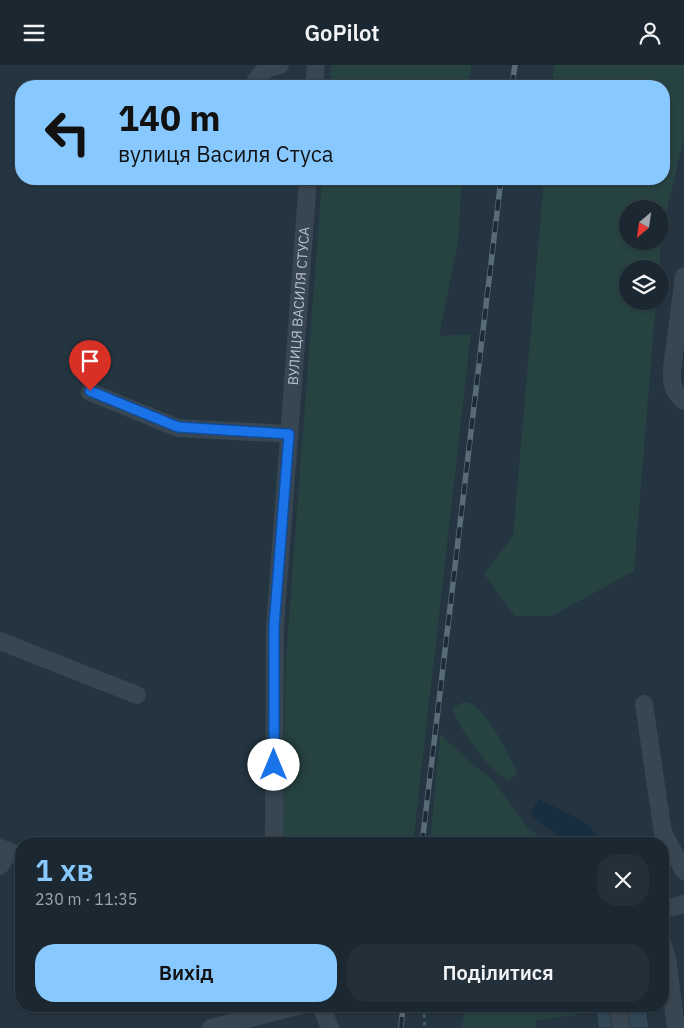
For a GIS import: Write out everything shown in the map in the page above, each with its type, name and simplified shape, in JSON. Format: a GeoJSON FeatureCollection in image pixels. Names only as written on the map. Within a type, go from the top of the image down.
{"type":"FeatureCollection","features":[{"type":"Feature","properties":{"kind":"street"},"geometry":{"type":"LineString","coordinates":[[257,80],[262,72],[272,66],[280,65]]}},
{"type":"Feature","properties":{"kind":"street"},"geometry":{"type":"LineString","coordinates":[[315,80],[316,65]]}},
{"type":"Feature","properties":{"kind":"street","name":"ВУЛИЦЯ ВАСИЛЯ СТУСА"},"geometry":{"type":"LineString","coordinates":[[274,837],[274,627],[308,185]]}},
{"type":"Feature","properties":{"kind":"street"},"geometry":{"type":"LineString","coordinates":[[684,276],[672,382],[675,393],[684,401]]}},
{"type":"Feature","properties":{"kind":"street"},"geometry":{"type":"LineString","coordinates":[[90,391],[178,427],[289,434]]}},
{"type":"Feature","properties":{"kind":"street"},"geometry":{"type":"LineString","coordinates":[[0,641],[138,695]]}},
{"type":"Feature","properties":{"kind":"street"},"geometry":{"type":"LineString","coordinates":[[644,704],[663,833],[665,837]]}},
{"type":"Feature","properties":{"kind":"street"},"geometry":{"type":"LineString","coordinates":[[669,844],[684,871]]}},
{"type":"Feature","properties":{"kind":"street"},"geometry":{"type":"LineString","coordinates":[[669,908],[684,904]]}},
{"type":"Feature","properties":{"kind":"street"},"geometry":{"type":"LineString","coordinates":[[669,974],[676,1028]]}},
{"type":"Feature","properties":{"kind":"street"},"geometry":{"type":"LineString","coordinates":[[211,1028],[257,1012]]}},
{"type":"Feature","properties":{"kind":"street"},"geometry":{"type":"LineString","coordinates":[[323,1012],[330,1028]]}},
{"type":"Feature","properties":{"kind":"path"},"geometry":{"type":"LineString","coordinates":[[423,1012],[424,1028]]}},
{"type":"Feature","properties":{"kind":"green space"},"geometry":{"type":"Polygon","coordinates":[[[331,65],[471,65],[470,80],[330,80],[331,65]]]}},
{"type":"Feature","properties":{"kind":"green space"},"geometry":{"type":"Polygon","coordinates":[[[554,65],[684,65],[684,139],[669,200],[619,200],[619,250],[660,250],[660,260],[619,260],[619,310],[655,310],[634,571],[552,616],[515,616],[484,574],[513,536],[543,185],[670,185],[670,80],[553,80],[554,65]]]}},
{"type":"Feature","properties":{"kind":"green space"},"geometry":{"type":"Polygon","coordinates":[[[322,185],[462,185],[458,242],[439,336],[471,334],[414,837],[282,837],[286,657],[322,185]]]}},
{"type":"Feature","properties":{"kind":"green space"},"geometry":{"type":"Polygon","coordinates":[[[464,702],[473,704],[481,712],[505,748],[517,774],[507,781],[482,757],[462,729],[452,708],[464,702]]]}},
{"type":"Feature","properties":{"kind":"green space"},"geometry":{"type":"Polygon","coordinates":[[[440,734],[471,763],[493,780],[527,827],[540,837],[431,837],[440,734]]]}},
{"type":"Feature","properties":{"kind":"green space"},"geometry":{"type":"Polygon","coordinates":[[[465,1012],[578,1012],[578,1015],[536,1020],[537,1028],[461,1028],[465,1012]]]}},
{"type":"Feature","properties":{"kind":"water"},"geometry":{"type":"Polygon","coordinates":[[[539,799],[584,822],[600,837],[559,837],[530,814],[539,799]]]}},
{"type":"Feature","properties":{"kind":"building"},"geometry":{"type":"Polygon","coordinates":[[[597,1012],[610,1012],[612,1028],[598,1028],[597,1012]]]}},
{"type":"Feature","properties":{"kind":"building"},"geometry":{"type":"Polygon","coordinates":[[[628,1012],[647,1012],[649,1028],[630,1028],[628,1012]]]}},
{"type":"Feature","properties":{"kind":"railway"},"geometry":{"type":"LineString","coordinates":[[513,80],[515,65]]}},
{"type":"Feature","properties":{"kind":"railway"},"geometry":{"type":"LineString","coordinates":[[423,837],[500,185]]}},
{"type":"Feature","properties":{"kind":"railway"},"geometry":{"type":"LineString","coordinates":[[401,1028],[402,1012]]}},
{"type":"Feature","properties":{"kind":"route"},"geometry":{"type":"LineString","coordinates":[[90,391],[178,427],[289,434],[274,627],[274,765]]}}]}
